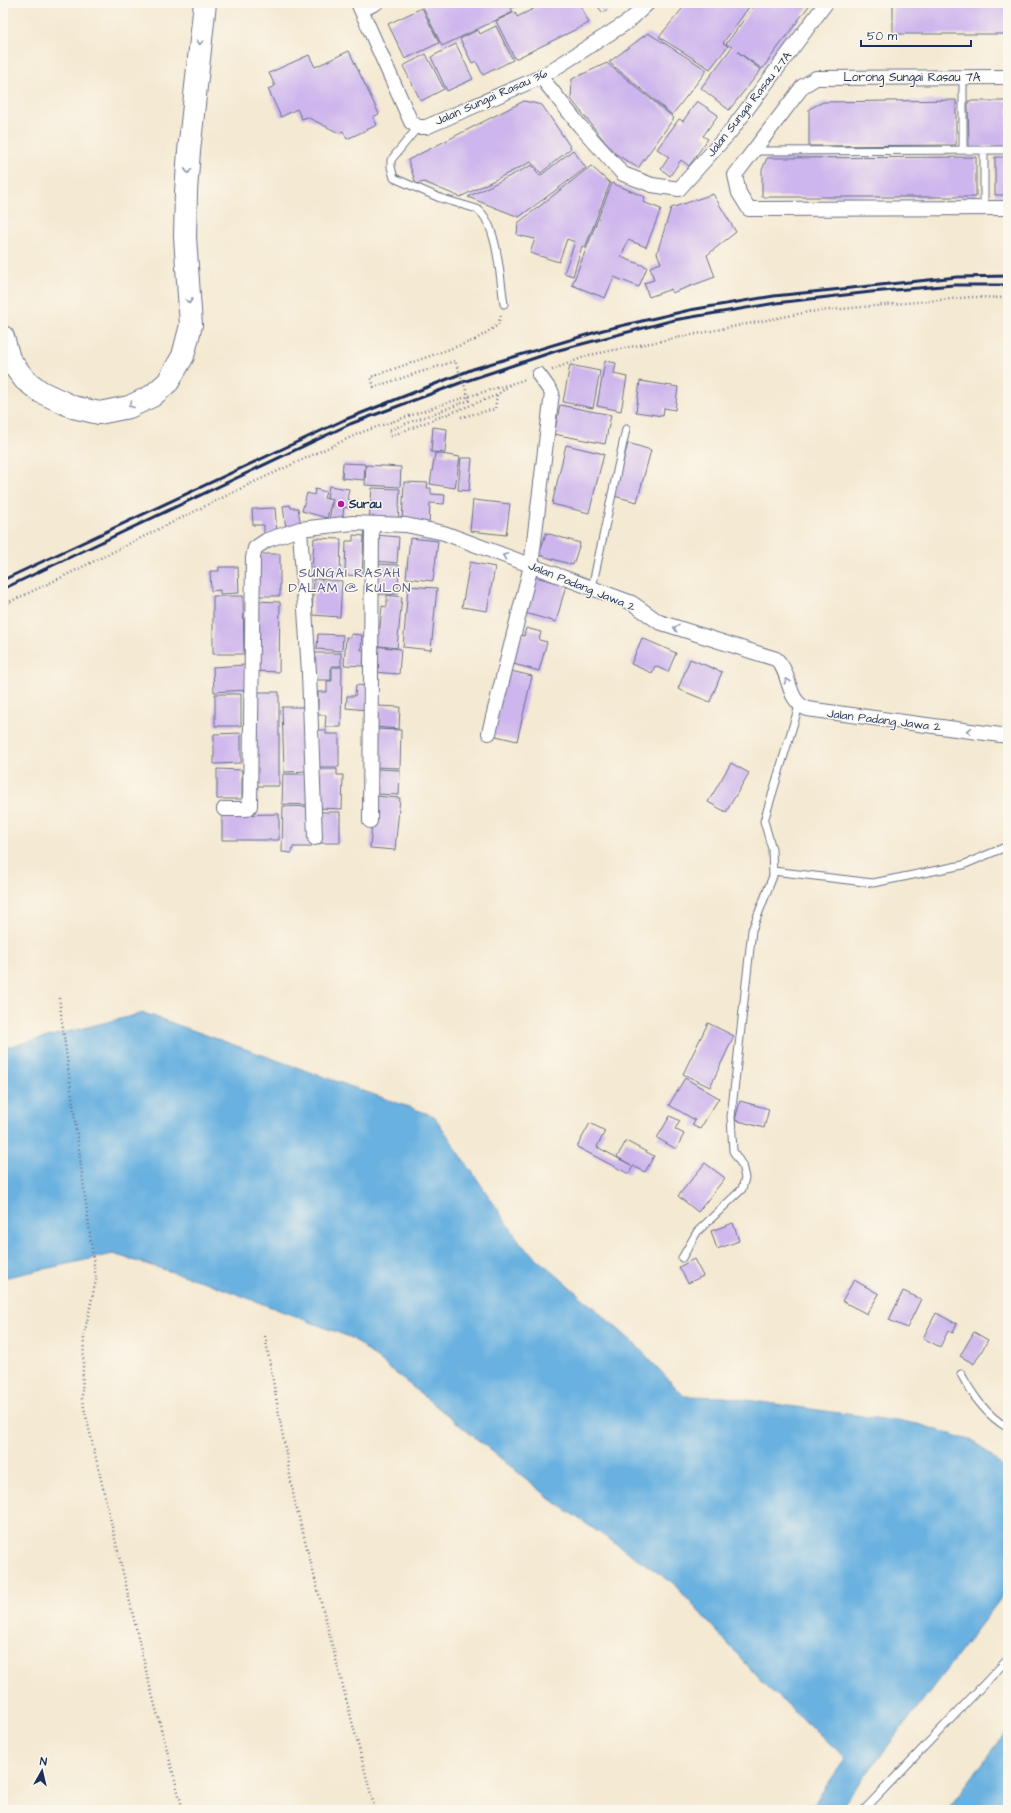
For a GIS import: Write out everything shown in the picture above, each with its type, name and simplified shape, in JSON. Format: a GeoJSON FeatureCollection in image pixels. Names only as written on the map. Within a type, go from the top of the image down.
{"type":"FeatureCollection","features":[{"type":"Feature","properties":{"kind":"main road"},"geometry":{"type":"LineString","coordinates":[[3,337],[9,359],[25,380],[41,392],[73,407],[99,413],[128,407],[152,396],[168,382],[183,356],[192,325],[185,237],[186,191],[205,3]]}},
{"type":"Feature","properties":{"kind":"street"},"geometry":{"type":"LineString","coordinates":[[376,3],[360,7],[415,124]]}},
{"type":"Feature","properties":{"kind":"street","name":"Jalan Sungai Rasau 36"},"geometry":{"type":"LineString","coordinates":[[415,124],[426,126],[541,77],[629,21],[648,3]]}},
{"type":"Feature","properties":{"kind":"street","name":"Jalan Sungai Rasau 27A"},"geometry":{"type":"LineString","coordinates":[[541,77],[580,126],[624,174],[652,185],[679,189],[730,132],[826,3]]}},
{"type":"Feature","properties":{"kind":"street","name":"Lorong Sungai Rasau 7A"},"geometry":{"type":"LineString","coordinates":[[754,151],[803,86],[816,78],[1008,77]]}},
{"type":"Feature","properties":{"kind":"street"},"geometry":{"type":"LineString","coordinates":[[754,151],[735,175],[739,193],[749,210],[1008,208]]}},
{"type":"Feature","properties":{"kind":"street"},"geometry":{"type":"LineString","coordinates":[[489,733],[531,566],[552,393],[539,375]]}},
{"type":"Feature","properties":{"kind":"street","name":"Jalan Padang Jawa 2"},"geometry":{"type":"LineString","coordinates":[[224,809],[247,810],[250,806],[253,558],[255,548],[267,540],[300,529],[352,523],[406,525],[444,533],[632,603],[659,622],[776,659],[781,664],[793,698],[799,706],[807,709],[1008,736]]}},
{"type":"Feature","properties":{"kind":"street"},"geometry":{"type":"LineString","coordinates":[[370,821],[372,524]]}},
{"type":"Feature","properties":{"kind":"street"},"geometry":{"type":"LineString","coordinates":[[300,529],[310,680],[315,838]]}},
{"type":"Feature","properties":{"kind":"lane"},"geometry":{"type":"LineString","coordinates":[[963,77],[963,150]]}},
{"type":"Feature","properties":{"kind":"lane"},"geometry":{"type":"LineString","coordinates":[[415,124],[392,160],[391,167],[394,178],[440,198],[477,209],[482,212],[491,230],[497,256],[504,304]]}},
{"type":"Feature","properties":{"kind":"lane"},"geometry":{"type":"LineString","coordinates":[[984,150],[984,208]]}},
{"type":"Feature","properties":{"kind":"lane"},"geometry":{"type":"LineString","coordinates":[[754,151],[1008,150]]}},
{"type":"Feature","properties":{"kind":"lane"},"geometry":{"type":"LineString","coordinates":[[592,588],[626,430]]}},
{"type":"Feature","properties":{"kind":"lane"},"geometry":{"type":"LineString","coordinates":[[682,1258],[696,1232],[742,1189],[745,1178],[742,1165],[733,1151],[731,1117],[752,930],[773,876],[772,850],[764,821],[799,706]]}},
{"type":"Feature","properties":{"kind":"lane"},"geometry":{"type":"LineString","coordinates":[[773,871],[873,883],[963,865],[1008,846]]}},
{"type":"Feature","properties":{"kind":"lane"},"geometry":{"type":"LineString","coordinates":[[961,1374],[970,1391],[983,1408],[1008,1428]]}},
{"type":"Feature","properties":{"kind":"lane"},"geometry":{"type":"LineString","coordinates":[[864,1810],[1008,1659]]}},
{"type":"Feature","properties":{"kind":"path"},"geometry":{"type":"LineString","coordinates":[[3,604],[61,578],[250,484],[362,432],[453,401],[539,375],[589,355],[808,312],[972,298],[1008,298]]}},
{"type":"Feature","properties":{"kind":"path"},"geometry":{"type":"LineString","coordinates":[[504,304],[498,325],[475,340],[371,377],[374,387],[455,361],[470,400],[389,430],[391,436],[497,395],[513,383]]}},
{"type":"Feature","properties":{"kind":"path"},"geometry":{"type":"LineString","coordinates":[[462,417],[495,409],[497,395]]}},
{"type":"Feature","properties":{"kind":"path"},"geometry":{"type":"LineString","coordinates":[[59,998],[96,1280],[84,1335],[82,1399],[149,1683],[183,1810]]}},
{"type":"Feature","properties":{"kind":"path"},"geometry":{"type":"LineString","coordinates":[[265,1336],[294,1498],[375,1810]]}},
{"type":"Feature","properties":{"kind":"water"},"geometry":{"type":"Polygon","coordinates":[[[144,1013],[434,1116],[522,1245],[635,1344],[684,1396],[725,1397],[918,1424],[976,1442],[1008,1471],[1008,1589],[839,1810],[821,1810],[813,1805],[846,1758],[766,1686],[673,1583],[556,1503],[352,1338],[208,1283],[113,1254],[3,1278],[3,1048],[144,1013]]]}},
{"type":"Feature","properties":{"kind":"water"},"geometry":{"type":"Polygon","coordinates":[[[1008,1730],[1008,1810],[947,1810],[1008,1730]]]}},
{"type":"Feature","properties":{"kind":"building"},"geometry":{"type":"Polygon","coordinates":[[[432,3],[509,3],[513,12],[442,46],[423,7],[432,3]]]}},
{"type":"Feature","properties":{"kind":"building"},"geometry":{"type":"Polygon","coordinates":[[[510,3],[521,3],[513,8],[510,3]]]}},
{"type":"Feature","properties":{"kind":"building"},"geometry":{"type":"Polygon","coordinates":[[[545,3],[579,3],[589,23],[515,59],[496,21],[515,12],[517,17],[545,3]]]}},
{"type":"Feature","properties":{"kind":"building"},"geometry":{"type":"Polygon","coordinates":[[[595,3],[615,3],[603,13],[595,3]]]}},
{"type":"Feature","properties":{"kind":"building"},"geometry":{"type":"Polygon","coordinates":[[[687,3],[752,3],[723,43],[728,46],[710,69],[659,37],[687,3]]]}},
{"type":"Feature","properties":{"kind":"building"},"geometry":{"type":"Polygon","coordinates":[[[756,3],[811,3],[762,69],[738,52],[761,70],[729,110],[701,88],[732,47],[726,44],[756,3]]]}},
{"type":"Feature","properties":{"kind":"building"},"geometry":{"type":"Polygon","coordinates":[[[893,3],[1008,3],[1008,34],[893,34],[893,3]]]}},
{"type":"Feature","properties":{"kind":"building"},"geometry":{"type":"Polygon","coordinates":[[[422,8],[439,43],[405,59],[388,24],[422,8]]]}},
{"type":"Feature","properties":{"kind":"building"},"geometry":{"type":"Polygon","coordinates":[[[496,26],[513,60],[483,75],[476,61],[472,63],[460,39],[478,30],[480,34],[496,26]]]}},
{"type":"Feature","properties":{"kind":"building"},"geometry":{"type":"Polygon","coordinates":[[[648,33],[707,70],[672,115],[609,62],[648,33]]]}},
{"type":"Feature","properties":{"kind":"building"},"geometry":{"type":"Polygon","coordinates":[[[456,44],[473,79],[447,91],[431,57],[456,44]]]}},
{"type":"Feature","properties":{"kind":"building"},"geometry":{"type":"Polygon","coordinates":[[[349,51],[379,114],[373,117],[377,125],[347,139],[343,131],[339,133],[307,117],[302,119],[297,109],[281,117],[268,89],[275,86],[269,73],[309,55],[315,67],[349,51]]]}},
{"type":"Feature","properties":{"kind":"building"},"geometry":{"type":"Polygon","coordinates":[[[426,54],[444,89],[421,101],[403,66],[426,54]]]}},
{"type":"Feature","properties":{"kind":"building"},"geometry":{"type":"Polygon","coordinates":[[[607,63],[674,118],[638,168],[614,153],[571,99],[572,79],[607,63]]]}},
{"type":"Feature","properties":{"kind":"building"},"geometry":{"type":"Polygon","coordinates":[[[956,100],[956,145],[809,146],[809,109],[823,102],[956,100]]]}},
{"type":"Feature","properties":{"kind":"building"},"geometry":{"type":"Polygon","coordinates":[[[524,101],[542,105],[571,148],[541,173],[531,162],[460,197],[424,182],[416,184],[408,160],[524,101]]]}},
{"type":"Feature","properties":{"kind":"building"},"geometry":{"type":"Polygon","coordinates":[[[697,101],[718,115],[703,136],[708,139],[689,166],[681,160],[670,176],[661,169],[669,157],[657,149],[679,119],[683,121],[697,101]]]}},
{"type":"Feature","properties":{"kind":"building"},"geometry":{"type":"Polygon","coordinates":[[[968,101],[1008,101],[1008,146],[969,147],[968,101]]]}},
{"type":"Feature","properties":{"kind":"building"},"geometry":{"type":"Polygon","coordinates":[[[573,150],[586,168],[519,217],[468,197],[532,165],[540,176],[573,150]]]}},
{"type":"Feature","properties":{"kind":"building"},"geometry":{"type":"Polygon","coordinates":[[[976,157],[976,197],[762,197],[762,170],[767,158],[976,157]]]}},
{"type":"Feature","properties":{"kind":"building"},"geometry":{"type":"Polygon","coordinates":[[[995,157],[1008,157],[1008,195],[995,195],[995,157]]]}},
{"type":"Feature","properties":{"kind":"building"},"geometry":{"type":"Polygon","coordinates":[[[591,166],[610,183],[585,248],[582,246],[573,276],[564,273],[575,242],[567,239],[559,262],[530,253],[535,239],[517,235],[518,223],[591,166]]]}},
{"type":"Feature","properties":{"kind":"building"},"geometry":{"type":"Polygon","coordinates":[[[612,183],[645,197],[643,202],[661,209],[646,247],[628,240],[621,257],[647,267],[639,287],[614,277],[605,298],[572,285],[612,183]]]}},
{"type":"Feature","properties":{"kind":"building"},"geometry":{"type":"Polygon","coordinates":[[[713,194],[736,232],[707,255],[715,277],[672,293],[671,289],[649,297],[644,283],[654,280],[650,267],[661,263],[657,253],[671,208],[713,194]]]}},
{"type":"Feature","properties":{"kind":"building"},"geometry":{"type":"Polygon","coordinates":[[[605,361],[616,363],[614,374],[627,377],[621,411],[597,406],[605,361]]]}},
{"type":"Feature","properties":{"kind":"building"},"geometry":{"type":"Polygon","coordinates":[[[570,365],[600,371],[593,408],[563,402],[570,365]]]}},
{"type":"Feature","properties":{"kind":"building"},"geometry":{"type":"Polygon","coordinates":[[[640,381],[678,387],[675,410],[664,408],[663,416],[636,412],[640,381]]]}},
{"type":"Feature","properties":{"kind":"building"},"geometry":{"type":"Polygon","coordinates":[[[560,405],[611,415],[605,444],[554,434],[560,405]]]}},
{"type":"Feature","properties":{"kind":"building"},"geometry":{"type":"Polygon","coordinates":[[[433,427],[447,429],[445,453],[431,452],[433,427]]]}},
{"type":"Feature","properties":{"kind":"building"},"geometry":{"type":"Polygon","coordinates":[[[628,443],[651,450],[637,502],[614,496],[628,443]]]}},
{"type":"Feature","properties":{"kind":"building"},"geometry":{"type":"Polygon","coordinates":[[[566,445],[604,454],[589,513],[552,504],[566,445]]]}},
{"type":"Feature","properties":{"kind":"building"},"geometry":{"type":"Polygon","coordinates":[[[435,453],[460,457],[455,488],[430,484],[435,453]]]}},
{"type":"Feature","properties":{"kind":"building"},"geometry":{"type":"Polygon","coordinates":[[[461,458],[472,458],[469,491],[458,490],[461,458]]]}},
{"type":"Feature","properties":{"kind":"building"},"geometry":{"type":"Polygon","coordinates":[[[343,463],[365,464],[364,480],[342,478],[343,463]]]}},
{"type":"Feature","properties":{"kind":"building"},"geometry":{"type":"Polygon","coordinates":[[[366,465],[401,467],[400,487],[365,485],[366,465]]]}},
{"type":"Feature","properties":{"kind":"building"},"geometry":{"type":"Polygon","coordinates":[[[404,482],[428,483],[427,488],[431,488],[431,494],[445,495],[444,504],[430,503],[429,525],[402,523],[404,482]]]}},
{"type":"Feature","properties":{"kind":"building","name":"Surau"},"geometry":{"type":"Polygon","coordinates":[[[329,486],[349,489],[347,499],[351,500],[350,508],[344,507],[342,523],[329,520],[333,499],[327,498],[329,486]]]}},
{"type":"Feature","properties":{"kind":"building"},"geometry":{"type":"Polygon","coordinates":[[[372,488],[400,489],[398,524],[369,522],[372,488]]]}},
{"type":"Feature","properties":{"kind":"building"},"geometry":{"type":"Polygon","coordinates":[[[315,489],[326,492],[324,498],[332,500],[327,518],[302,511],[307,493],[314,495],[315,489]]]}},
{"type":"Feature","properties":{"kind":"building"},"geometry":{"type":"Polygon","coordinates":[[[473,500],[510,504],[506,535],[470,531],[473,500]]]}},
{"type":"Feature","properties":{"kind":"building"},"geometry":{"type":"Polygon","coordinates":[[[290,505],[291,508],[298,508],[301,527],[286,529],[283,506],[290,505]]]}},
{"type":"Feature","properties":{"kind":"building"},"geometry":{"type":"Polygon","coordinates":[[[275,508],[277,533],[264,534],[264,525],[253,525],[252,509],[275,508]]]}},
{"type":"Feature","properties":{"kind":"building"},"geometry":{"type":"Polygon","coordinates":[[[546,533],[580,543],[573,565],[539,555],[546,533]]]}},
{"type":"Feature","properties":{"kind":"building"},"geometry":{"type":"Polygon","coordinates":[[[353,535],[364,536],[362,576],[345,575],[346,541],[353,541],[353,535]]]}},
{"type":"Feature","properties":{"kind":"building"},"geometry":{"type":"Polygon","coordinates":[[[376,535],[399,537],[397,563],[373,561],[376,535]]]}},
{"type":"Feature","properties":{"kind":"building"},"geometry":{"type":"Polygon","coordinates":[[[314,538],[341,539],[340,575],[312,574],[314,538]]]}},
{"type":"Feature","properties":{"kind":"building"},"geometry":{"type":"Polygon","coordinates":[[[410,538],[438,541],[433,581],[406,578],[410,538]]]}},
{"type":"Feature","properties":{"kind":"building"},"geometry":{"type":"Polygon","coordinates":[[[256,554],[280,554],[280,596],[257,596],[256,554]]]}},
{"type":"Feature","properties":{"kind":"building"},"geometry":{"type":"Polygon","coordinates":[[[470,562],[495,567],[487,611],[462,607],[470,562]]]}},
{"type":"Feature","properties":{"kind":"building"},"geometry":{"type":"Polygon","coordinates":[[[375,564],[399,565],[398,594],[374,594],[375,564]]]}},
{"type":"Feature","properties":{"kind":"building"},"geometry":{"type":"Polygon","coordinates":[[[219,567],[238,567],[239,593],[220,594],[220,590],[211,591],[210,571],[219,571],[219,567]]]}},
{"type":"Feature","properties":{"kind":"building"},"geometry":{"type":"Polygon","coordinates":[[[532,576],[566,585],[556,622],[522,612],[532,576]]]}},
{"type":"Feature","properties":{"kind":"building"},"geometry":{"type":"Polygon","coordinates":[[[314,579],[342,581],[340,617],[312,615],[314,579]]]}},
{"type":"Feature","properties":{"kind":"building"},"geometry":{"type":"Polygon","coordinates":[[[408,586],[437,588],[431,650],[403,647],[408,586]]]}},
{"type":"Feature","properties":{"kind":"building"},"geometry":{"type":"Polygon","coordinates":[[[387,595],[402,597],[397,648],[372,645],[374,627],[380,628],[382,606],[387,607],[387,595]]]}},
{"type":"Feature","properties":{"kind":"building"},"geometry":{"type":"Polygon","coordinates":[[[213,596],[243,596],[244,654],[213,654],[213,596]]]}},
{"type":"Feature","properties":{"kind":"building"},"geometry":{"type":"Polygon","coordinates":[[[254,601],[280,602],[279,672],[253,671],[254,601]]]}},
{"type":"Feature","properties":{"kind":"building"},"geometry":{"type":"Polygon","coordinates":[[[526,628],[541,632],[539,640],[547,642],[539,671],[510,663],[518,634],[524,636],[526,628]]]}},
{"type":"Feature","properties":{"kind":"building"},"geometry":{"type":"Polygon","coordinates":[[[318,634],[343,635],[342,651],[317,649],[318,634]]]}},
{"type":"Feature","properties":{"kind":"building"},"geometry":{"type":"Polygon","coordinates":[[[351,634],[362,635],[361,650],[364,650],[363,666],[344,665],[346,637],[351,638],[351,634]]]}},
{"type":"Feature","properties":{"kind":"building"},"geometry":{"type":"Polygon","coordinates":[[[642,638],[676,653],[668,672],[655,666],[652,673],[631,664],[642,638]]]}},
{"type":"Feature","properties":{"kind":"building"},"geometry":{"type":"Polygon","coordinates":[[[374,646],[401,649],[399,674],[371,672],[374,646]]]}},
{"type":"Feature","properties":{"kind":"building"},"geometry":{"type":"Polygon","coordinates":[[[315,653],[341,653],[341,666],[331,666],[331,680],[313,680],[315,653]]]}},
{"type":"Feature","properties":{"kind":"building"},"geometry":{"type":"Polygon","coordinates":[[[690,659],[722,672],[710,702],[678,689],[690,659]]]}},
{"type":"Feature","properties":{"kind":"building"},"geometry":{"type":"Polygon","coordinates":[[[245,665],[246,690],[214,692],[213,667],[245,665]]]}},
{"type":"Feature","properties":{"kind":"building"},"geometry":{"type":"Polygon","coordinates":[[[332,667],[342,667],[341,727],[325,727],[326,715],[318,715],[318,692],[327,692],[327,681],[332,681],[332,667]]]}},
{"type":"Feature","properties":{"kind":"building"},"geometry":{"type":"Polygon","coordinates":[[[507,670],[532,676],[517,741],[492,735],[507,670]]]}},
{"type":"Feature","properties":{"kind":"building"},"geometry":{"type":"Polygon","coordinates":[[[356,685],[369,686],[367,710],[346,708],[347,696],[355,696],[356,685]]]}},
{"type":"Feature","properties":{"kind":"building"},"geometry":{"type":"Polygon","coordinates":[[[253,692],[279,692],[279,786],[253,786],[253,692]]]}},
{"type":"Feature","properties":{"kind":"building"},"geometry":{"type":"Polygon","coordinates":[[[215,694],[241,694],[241,726],[215,726],[215,694]]]}},
{"type":"Feature","properties":{"kind":"building"},"geometry":{"type":"Polygon","coordinates":[[[376,706],[400,707],[399,729],[375,727],[376,706]]]}},
{"type":"Feature","properties":{"kind":"building"},"geometry":{"type":"Polygon","coordinates":[[[282,707],[307,707],[309,771],[284,772],[282,707]]]}},
{"type":"Feature","properties":{"kind":"building"},"geometry":{"type":"Polygon","coordinates":[[[374,729],[401,730],[400,768],[373,767],[374,729]]]}},
{"type":"Feature","properties":{"kind":"building"},"geometry":{"type":"Polygon","coordinates":[[[316,730],[326,730],[326,734],[339,734],[339,767],[317,767],[316,730]]]}},
{"type":"Feature","properties":{"kind":"building"},"geometry":{"type":"Polygon","coordinates":[[[241,733],[241,763],[214,764],[214,734],[241,733]]]}},
{"type":"Feature","properties":{"kind":"building"},"geometry":{"type":"Polygon","coordinates":[[[731,763],[749,773],[726,812],[708,802],[731,763]]]}},
{"type":"Feature","properties":{"kind":"building"},"geometry":{"type":"Polygon","coordinates":[[[217,769],[242,770],[242,799],[217,799],[217,769]]]}},
{"type":"Feature","properties":{"kind":"building"},"geometry":{"type":"Polygon","coordinates":[[[319,769],[337,769],[337,775],[343,775],[342,809],[318,808],[319,769]]]}},
{"type":"Feature","properties":{"kind":"building"},"geometry":{"type":"Polygon","coordinates":[[[376,769],[400,770],[399,795],[374,794],[376,769]]]}},
{"type":"Feature","properties":{"kind":"building"},"geometry":{"type":"Polygon","coordinates":[[[283,774],[311,774],[311,805],[282,804],[283,774]]]}},
{"type":"Feature","properties":{"kind":"building"},"geometry":{"type":"Polygon","coordinates":[[[374,796],[400,798],[395,850],[370,848],[374,796]]]}},
{"type":"Feature","properties":{"kind":"building"},"geometry":{"type":"Polygon","coordinates":[[[283,806],[313,807],[311,847],[293,847],[292,853],[282,852],[283,806]]]}},
{"type":"Feature","properties":{"kind":"building"},"geometry":{"type":"Polygon","coordinates":[[[318,812],[340,812],[340,843],[317,843],[318,812]]]}},
{"type":"Feature","properties":{"kind":"building"},"geometry":{"type":"Polygon","coordinates":[[[279,814],[279,840],[222,840],[222,815],[279,814]]]}},
{"type":"Feature","properties":{"kind":"building"},"geometry":{"type":"Polygon","coordinates":[[[708,1023],[734,1036],[710,1087],[683,1074],[708,1023]]]}},
{"type":"Feature","properties":{"kind":"building"},"geometry":{"type":"Polygon","coordinates":[[[685,1078],[719,1098],[700,1129],[692,1125],[695,1120],[669,1105],[685,1078]]]}},
{"type":"Feature","properties":{"kind":"building"},"geometry":{"type":"Polygon","coordinates":[[[740,1101],[769,1109],[764,1128],[735,1120],[740,1101]]]}},
{"type":"Feature","properties":{"kind":"building"},"geometry":{"type":"Polygon","coordinates":[[[670,1116],[680,1121],[675,1129],[684,1134],[676,1149],[657,1138],[670,1116]]]}},
{"type":"Feature","properties":{"kind":"building"},"geometry":{"type":"Polygon","coordinates":[[[590,1123],[605,1131],[597,1147],[631,1165],[617,1157],[626,1141],[654,1156],[645,1172],[633,1166],[629,1174],[577,1147],[590,1123]]]}},
{"type":"Feature","properties":{"kind":"building"},"geometry":{"type":"Polygon","coordinates":[[[705,1163],[725,1178],[698,1212],[678,1196],[705,1163]]]}},
{"type":"Feature","properties":{"kind":"building"},"geometry":{"type":"Polygon","coordinates":[[[733,1223],[739,1241],[717,1249],[711,1231],[733,1223]]]}},
{"type":"Feature","properties":{"kind":"building"},"geometry":{"type":"Polygon","coordinates":[[[694,1259],[703,1276],[688,1283],[679,1267],[694,1259]]]}},
{"type":"Feature","properties":{"kind":"building"},"geometry":{"type":"Polygon","coordinates":[[[854,1280],[879,1294],[867,1314],[842,1301],[854,1280]]]}},
{"type":"Feature","properties":{"kind":"building"},"geometry":{"type":"Polygon","coordinates":[[[903,1291],[921,1299],[907,1328],[889,1320],[903,1291]]]}},
{"type":"Feature","properties":{"kind":"building"},"geometry":{"type":"Polygon","coordinates":[[[936,1313],[957,1324],[953,1333],[948,1331],[940,1347],[923,1338],[936,1313]]]}},
{"type":"Feature","properties":{"kind":"building"},"geometry":{"type":"Polygon","coordinates":[[[974,1332],[988,1340],[974,1364],[960,1356],[974,1332]]]}},
{"type":"Feature","properties":{"kind":"railway"},"geometry":{"type":"LineString","coordinates":[[3,580],[344,420],[473,369],[603,330],[690,310],[774,296],[957,277],[1008,276]]}},
{"type":"Feature","properties":{"kind":"railway"},"geometry":{"type":"LineString","coordinates":[[3,589],[350,424],[460,383],[559,350],[674,320],[776,303],[871,292],[954,285],[1008,285]]}},
{"type":"Feature","properties":{"kind":"place","name":"Surau"},"geometry":{"type":"Point","coordinates":[341,504]}},
{"type":"Feature","properties":{"kind":"district","name":"SUNGAI RASAH DALAM @ KULON"},"geometry":{"type":"Point","coordinates":[350,580]}}]}
